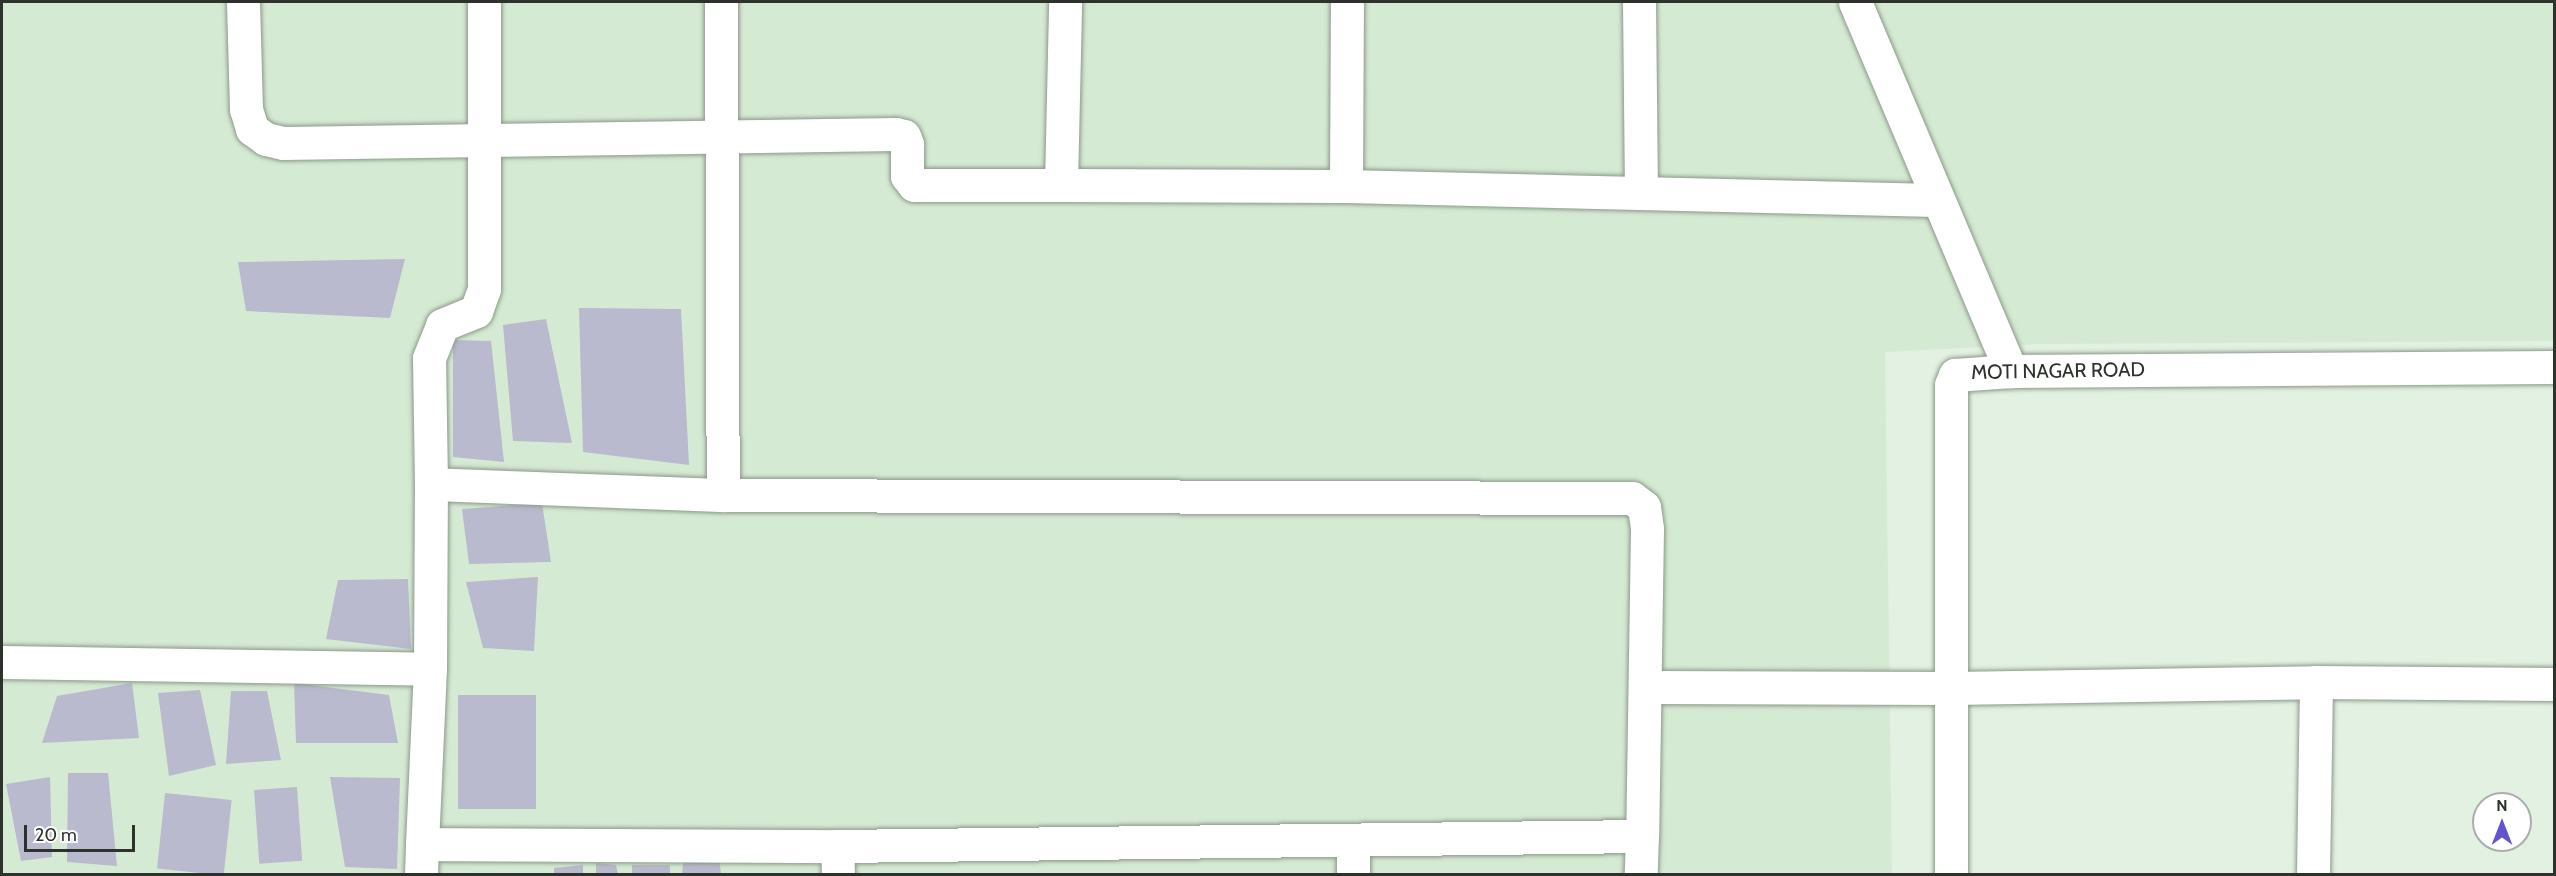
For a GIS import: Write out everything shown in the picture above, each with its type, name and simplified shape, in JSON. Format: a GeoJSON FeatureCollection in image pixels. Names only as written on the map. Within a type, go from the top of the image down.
{"type":"FeatureCollection","features":[{"type":"Feature","properties":{"kind":"street"},"geometry":{"type":"LineString","coordinates":[[243,2],[246,109],[258,135],[283,142],[896,134],[904,136],[907,144],[907,176],[914,185],[1346,186],[1936,200]]}},
{"type":"Feature","properties":{"kind":"street"},"geometry":{"type":"LineString","coordinates":[[484,2],[483,302],[476,311],[442,325],[434,339],[429,358],[430,669],[421,859],[837,860],[1353,842],[1642,836]]}},
{"type":"Feature","properties":{"kind":"street"},"geometry":{"type":"LineString","coordinates":[[721,2],[723,495]]}},
{"type":"Feature","properties":{"kind":"street"},"geometry":{"type":"LineString","coordinates":[[1061,185],[1065,2]]}},
{"type":"Feature","properties":{"kind":"street"},"geometry":{"type":"LineString","coordinates":[[1346,186],[1347,2]]}},
{"type":"Feature","properties":{"kind":"street"},"geometry":{"type":"LineString","coordinates":[[1639,2],[1641,193]]}},
{"type":"Feature","properties":{"kind":"street"},"geometry":{"type":"LineString","coordinates":[[1855,2],[1936,200],[2011,370]]}},
{"type":"Feature","properties":{"kind":"street","name":"MOTI NAGAR ROAD"},"geometry":{"type":"LineString","coordinates":[[1951,874],[1953,688],[1951,385],[1955,375],[1966,372],[2011,370],[2554,367]]}},
{"type":"Feature","properties":{"kind":"street"},"geometry":{"type":"LineString","coordinates":[[431,484],[723,495],[1632,498],[1644,507],[1647,529],[1641,874]]}},
{"type":"Feature","properties":{"kind":"street"},"geometry":{"type":"LineString","coordinates":[[2,662],[430,669]]}},
{"type":"Feature","properties":{"kind":"street"},"geometry":{"type":"LineString","coordinates":[[1645,687],[1953,688],[2316,682],[2554,684]]}},
{"type":"Feature","properties":{"kind":"street"},"geometry":{"type":"LineString","coordinates":[[2313,874],[2316,682]]}},
{"type":"Feature","properties":{"kind":"street"},"geometry":{"type":"LineString","coordinates":[[1353,842],[1353,874]]}},
{"type":"Feature","properties":{"kind":"shaded area"},"geometry":{"type":"Polygon","coordinates":[[[2,2],[2554,2],[2554,341],[2037,344],[1885,352],[1892,874],[2,874],[2,2]]]}},
{"type":"Feature","properties":{"kind":"building"},"geometry":{"type":"Polygon","coordinates":[[[405,259],[390,318],[246,311],[238,262],[405,259]]]}},
{"type":"Feature","properties":{"kind":"building"},"geometry":{"type":"Polygon","coordinates":[[[579,308],[681,309],[689,465],[583,452],[579,308]]]}},
{"type":"Feature","properties":{"kind":"building"},"geometry":{"type":"Polygon","coordinates":[[[546,319],[572,443],[513,441],[503,325],[546,319]]]}},
{"type":"Feature","properties":{"kind":"building"},"geometry":{"type":"Polygon","coordinates":[[[453,340],[491,341],[504,462],[453,457],[453,340]]]}},
{"type":"Feature","properties":{"kind":"building"},"geometry":{"type":"Polygon","coordinates":[[[542,503],[551,562],[469,564],[462,509],[542,503]]]}},
{"type":"Feature","properties":{"kind":"building"},"geometry":{"type":"Polygon","coordinates":[[[538,577],[534,651],[483,648],[466,582],[538,577]]]}},
{"type":"Feature","properties":{"kind":"building"},"geometry":{"type":"Polygon","coordinates":[[[408,579],[411,649],[326,639],[338,580],[408,579]]]}},
{"type":"Feature","properties":{"kind":"building"},"geometry":{"type":"Polygon","coordinates":[[[132,683],[139,738],[42,743],[57,696],[132,683]]]}},
{"type":"Feature","properties":{"kind":"building"},"geometry":{"type":"Polygon","coordinates":[[[294,683],[389,695],[398,743],[296,743],[294,683]]]}},
{"type":"Feature","properties":{"kind":"building"},"geometry":{"type":"Polygon","coordinates":[[[200,690],[216,765],[169,776],[158,693],[200,690]]]}},
{"type":"Feature","properties":{"kind":"building"},"geometry":{"type":"Polygon","coordinates":[[[231,691],[267,691],[281,760],[226,764],[231,691]]]}},
{"type":"Feature","properties":{"kind":"building"},"geometry":{"type":"Polygon","coordinates":[[[458,695],[536,695],[536,809],[458,809],[458,695]]]}},
{"type":"Feature","properties":{"kind":"building"},"geometry":{"type":"Polygon","coordinates":[[[68,773],[108,773],[117,866],[67,862],[68,773]]]}},
{"type":"Feature","properties":{"kind":"building"},"geometry":{"type":"Polygon","coordinates":[[[50,777],[52,857],[21,861],[6,784],[50,777]]]}},
{"type":"Feature","properties":{"kind":"building"},"geometry":{"type":"Polygon","coordinates":[[[330,777],[400,778],[397,869],[345,867],[330,777]]]}},
{"type":"Feature","properties":{"kind":"building"},"geometry":{"type":"Polygon","coordinates":[[[297,787],[302,861],[259,864],[254,790],[297,787]]]}},
{"type":"Feature","properties":{"kind":"building"},"geometry":{"type":"Polygon","coordinates":[[[165,793],[232,800],[224,874],[157,869],[165,793]]]}},
{"type":"Feature","properties":{"kind":"building"},"geometry":{"type":"Polygon","coordinates":[[[684,853],[719,857],[721,874],[682,874],[684,853]]]}},
{"type":"Feature","properties":{"kind":"building"},"geometry":{"type":"Polygon","coordinates":[[[596,863],[616,865],[618,874],[596,874],[596,863]]]}},
{"type":"Feature","properties":{"kind":"building"},"geometry":{"type":"Polygon","coordinates":[[[583,865],[583,874],[554,874],[554,868],[583,865]]]}},
{"type":"Feature","properties":{"kind":"building"},"geometry":{"type":"Polygon","coordinates":[[[632,865],[670,865],[670,874],[632,874],[632,865]]]}}]}
